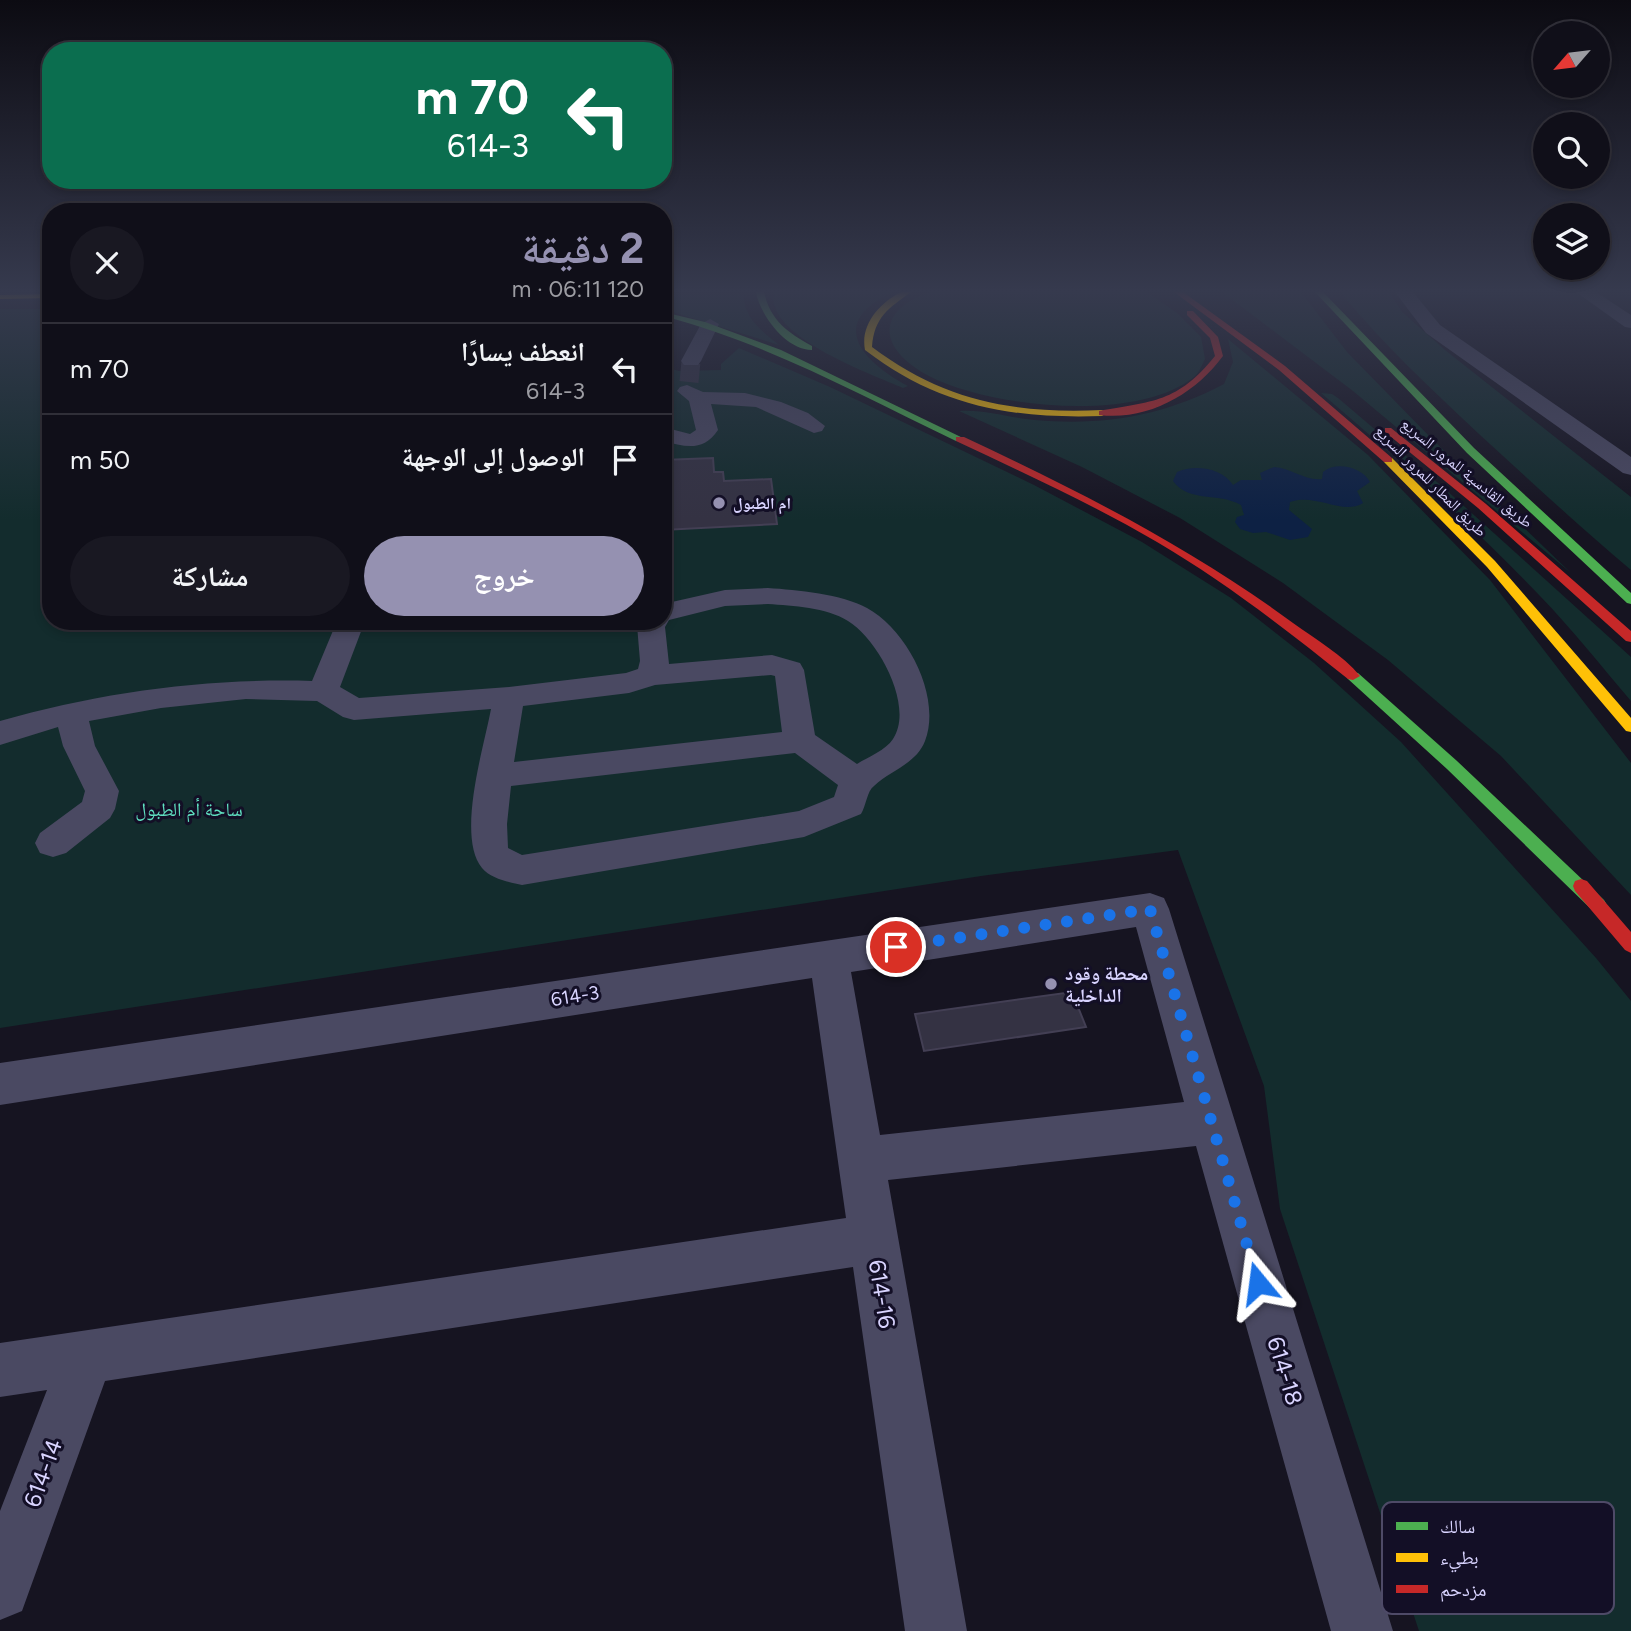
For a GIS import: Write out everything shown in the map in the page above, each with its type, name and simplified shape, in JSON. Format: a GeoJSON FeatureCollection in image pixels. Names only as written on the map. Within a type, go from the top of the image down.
{"type":"FeatureCollection","features":[{"type":"Feature","properties":{"kind":"main road"},"geometry":{"type":"LineString","coordinates":[[813,368],[1036,475],[1188,556],[1289,625],[1362,685],[1470,782],[1598,905]]}},
{"type":"Feature","properties":{"kind":"main road"},"geometry":{"type":"LineString","coordinates":[[849,368],[935,408]]}},
{"type":"Feature","properties":{"kind":"main road"},"geometry":{"type":"LineString","coordinates":[[894,368],[923,386],[998,408],[1082,413],[1133,410],[1174,399],[1198,386],[1213,368]]}},
{"type":"Feature","properties":{"kind":"main road","name":"طريق المطار للمرور السريع"},"geometry":{"type":"LineString","coordinates":[[1281,368],[1363,438],[1441,512],[1545,626],[1631,727]]}},
{"type":"Feature","properties":{"kind":"main road"},"geometry":{"type":"LineString","coordinates":[[1389,368],[1581,556],[1631,600]]}},
{"type":"Feature","properties":{"kind":"main road","name":"طريق القادسية للمرور السريع"},"geometry":{"type":"LineString","coordinates":[[1374,419],[1482,506],[1631,638]]}},
{"type":"Feature","properties":{"kind":"main road"},"geometry":{"type":"LineString","coordinates":[[1443,735],[1631,945]]}},
{"type":"Feature","properties":{"kind":"street"},"geometry":{"type":"LineString","coordinates":[[672,412],[691,383],[696,368]]}},
{"type":"Feature","properties":{"kind":"street"},"geometry":{"type":"LineString","coordinates":[[1489,368],[1631,468]]}},
{"type":"Feature","properties":{"kind":"street"},"geometry":{"type":"LineString","coordinates":[[691,383],[796,414],[814,426]]}},
{"type":"Feature","properties":{"kind":"street"},"geometry":{"type":"LineString","coordinates":[[672,436],[691,440],[701,438],[707,430],[691,383]]}},
{"type":"Feature","properties":{"kind":"street"},"geometry":{"type":"LineString","coordinates":[[509,697],[496,776],[489,850],[500,865],[522,870],[804,824],[849,805],[856,781],[906,746],[915,724],[907,675],[883,635],[858,614],[824,604],[768,595],[701,602],[672,610]]}},
{"type":"Feature","properties":{"kind":"street"},"geometry":{"type":"LineString","coordinates":[[323,691],[347,630]]}},
{"type":"Feature","properties":{"kind":"street"},"geometry":{"type":"LineString","coordinates":[[652,630],[655,661],[652,675]]}},
{"type":"Feature","properties":{"kind":"street"},"geometry":{"type":"LineString","coordinates":[[0,734],[71,713],[215,691],[323,691],[354,709],[509,697],[629,683],[652,675],[772,665],[789,670],[800,741]]}},
{"type":"Feature","properties":{"kind":"street"},"geometry":{"type":"LineString","coordinates":[[53,843],[98,809],[102,791],[79,746],[71,713]]}},
{"type":"Feature","properties":{"kind":"street"},"geometry":{"type":"LineString","coordinates":[[496,776],[800,741],[828,758],[856,781]]}},
{"type":"Feature","properties":{"kind":"street","name":"614-3"},"geometry":{"type":"LineString","coordinates":[[0,1084],[1150,909]]}},
{"type":"Feature","properties":{"kind":"street","name":"614-18"},"geometry":{"type":"LineString","coordinates":[[1150,909],[1210,1122],[1362,1631]]}},
{"type":"Feature","properties":{"kind":"street","name":"614-16"},"geometry":{"type":"LineString","coordinates":[[829,958],[936,1631]]}},
{"type":"Feature","properties":{"kind":"street"},"geometry":{"type":"LineString","coordinates":[[861,1160],[1210,1122]]}},
{"type":"Feature","properties":{"kind":"street"},"geometry":{"type":"LineString","coordinates":[[0,1370],[874,1239]]}},
{"type":"Feature","properties":{"kind":"street","name":"614-14"},"geometry":{"type":"LineString","coordinates":[[0,1589],[86,1357]]}},
{"type":"Feature","properties":{"kind":"green space","name":"ساحة أم الطبول"},"geometry":{"type":"Polygon","coordinates":[[[0,368],[42,368],[42,630],[672,630],[672,369],[786,368],[1034,485],[1142,542],[1231,598],[1314,663],[1401,742],[1596,958],[1631,1001],[1631,1631],[1419,1631],[1413,1614],[1614,1614],[1614,1502],[1382,1502],[1382,1519],[1280,1209],[1264,1086],[1178,850],[981,876],[0,1028],[0,368]]]}},
{"type":"Feature","properties":{"kind":"green space"},"geometry":{"type":"Polygon","coordinates":[[[857,368],[881,368],[908,386],[903,388],[857,368]]]}},
{"type":"Feature","properties":{"kind":"green space"},"geometry":{"type":"Polygon","coordinates":[[[916,368],[1200,368],[1194,377],[1169,391],[1137,401],[1101,405],[1025,403],[956,387],[916,368]]]}},
{"type":"Feature","properties":{"kind":"green space"},"geometry":{"type":"Polygon","coordinates":[[[1230,368],[1263,368],[1368,455],[1490,580],[1631,763],[1631,895],[1501,756],[1388,660],[1283,583],[1180,518],[1082,467],[959,411],[978,411],[1025,419],[1109,420],[1156,411],[1224,384],[1230,368]]]}},
{"type":"Feature","properties":{"kind":"green space"},"geometry":{"type":"Polygon","coordinates":[[[1323,368],[1363,368],[1571,573],[1323,368]]]}},
{"type":"Feature","properties":{"kind":"green space"},"geometry":{"type":"Polygon","coordinates":[[[1411,368],[1468,368],[1631,497],[1631,570],[1554,503],[1411,368]]]}},
{"type":"Feature","properties":{"kind":"green space"},"geometry":{"type":"Polygon","coordinates":[[[1321,393],[1332,394],[1338,398],[1444,488],[1631,657],[1631,701],[1564,621],[1514,569],[1433,492],[1321,393]]]}},
{"type":"Feature","properties":{"kind":"water"},"geometry":{"type":"Polygon","coordinates":[[[1274,467],[1322,479],[1323,472],[1328,469],[1348,467],[1361,473],[1370,482],[1357,491],[1363,503],[1355,506],[1338,506],[1310,500],[1290,502],[1289,510],[1312,529],[1308,537],[1290,540],[1266,532],[1253,533],[1240,529],[1235,522],[1237,517],[1244,515],[1241,505],[1195,495],[1180,488],[1173,481],[1177,472],[1200,468],[1215,471],[1233,485],[1241,480],[1262,480],[1260,473],[1274,467]]]}},
{"type":"Feature","properties":{"kind":"building","name":"ام الطبول"},"geometry":{"type":"Polygon","coordinates":[[[713,458],[714,472],[723,472],[724,481],[771,479],[777,524],[672,530],[672,460],[713,458]]]}},
{"type":"Feature","properties":{"kind":"building"},"geometry":{"type":"Polygon","coordinates":[[[1072,992],[1086,1027],[924,1051],[915,1014],[1072,992]]]}},
{"type":"Feature","properties":{"kind":"tunnel"},"geometry":{"type":"LineString","coordinates":[[689,382],[690,368]]}},
{"type":"Feature","properties":{"kind":"traffic: fast"},"geometry":{"type":"LineString","coordinates":[[814,368],[960,439]]}},
{"type":"Feature","properties":{"kind":"traffic: fast"},"geometry":{"type":"LineString","coordinates":[[1389,368],[1550,527],[1631,600]]}},
{"type":"Feature","properties":{"kind":"traffic: fast"},"geometry":{"type":"LineString","coordinates":[[1353,676],[1452,765],[1598,905]]}},
{"type":"Feature","properties":{"kind":"traffic: slow"},"geometry":{"type":"LineString","coordinates":[[895,368],[920,383],[978,404],[1039,413],[1102,413]]}},
{"type":"Feature","properties":{"kind":"traffic: slow"},"geometry":{"type":"LineString","coordinates":[[1388,460],[1491,564],[1631,727]]}},
{"type":"Feature","properties":{"kind":"traffic: jam"},"geometry":{"type":"LineString","coordinates":[[1102,413],[1138,409],[1168,400],[1195,383],[1209,368]]}},
{"type":"Feature","properties":{"kind":"traffic: jam"},"geometry":{"type":"LineString","coordinates":[[1282,368],[1388,460]]}},
{"type":"Feature","properties":{"kind":"traffic: jam"},"geometry":{"type":"LineString","coordinates":[[1388,430],[1482,506],[1631,638]]}},
{"type":"Feature","properties":{"kind":"traffic: jam"},"geometry":{"type":"LineString","coordinates":[[960,439],[1076,494],[1161,540],[1252,598],[1353,676]]}},
{"type":"Feature","properties":{"kind":"traffic: jam"},"geometry":{"type":"LineString","coordinates":[[1581,886],[1631,945]]}},
{"type":"Feature","properties":{"kind":"place","name":"ام الطبول"},"geometry":{"type":"Point","coordinates":[719,503]}},
{"type":"Feature","properties":{"kind":"place","name":"محطة وقود الداخلية"},"geometry":{"type":"Point","coordinates":[1051,984]}},
{"type":"Feature","properties":{"kind":"route"},"geometry":{"type":"LineString","coordinates":[[896,947],[1150,909],[1258,1283]]}}]}
